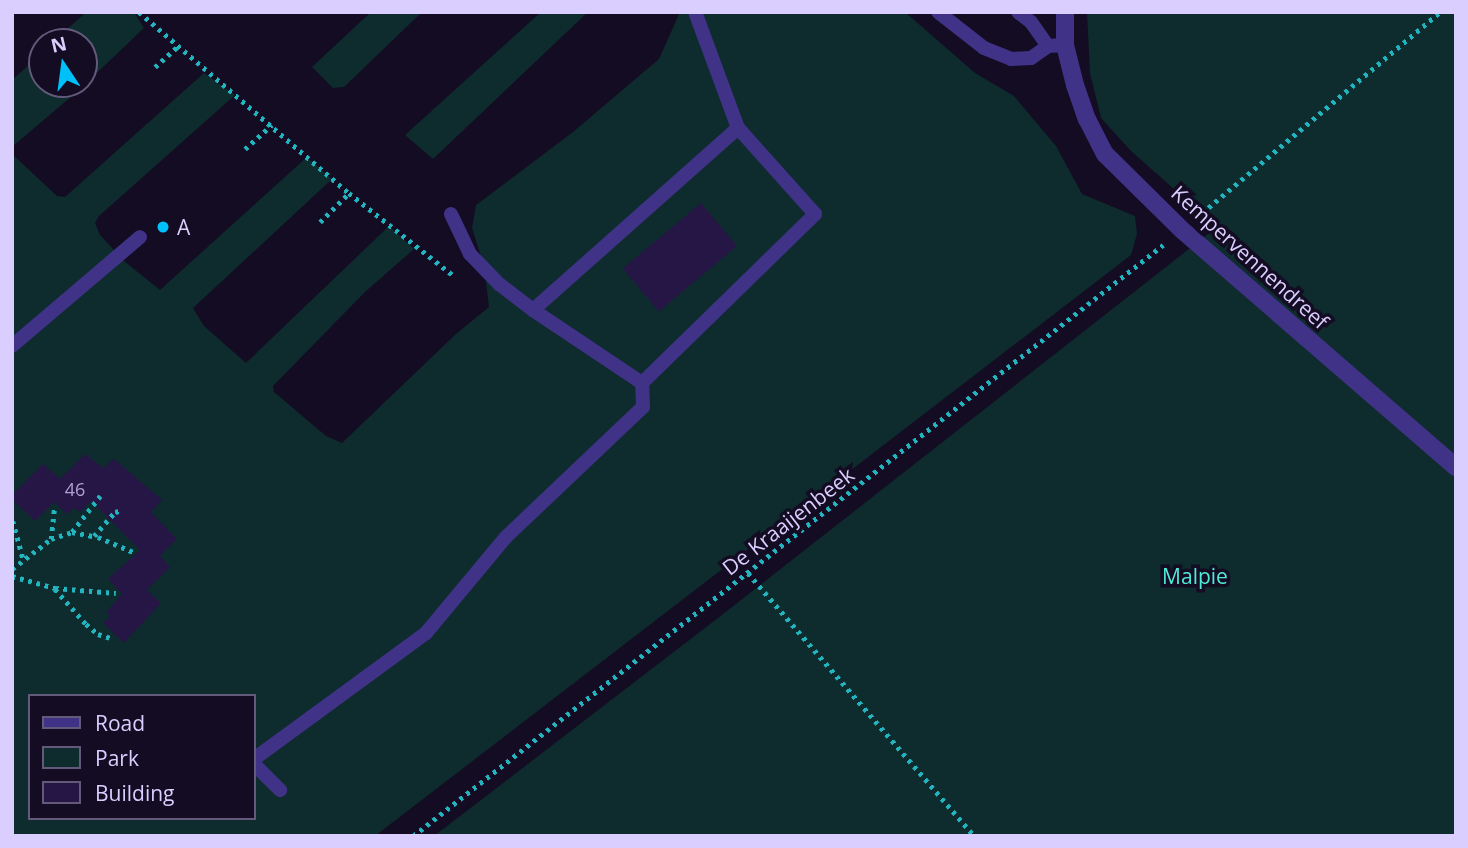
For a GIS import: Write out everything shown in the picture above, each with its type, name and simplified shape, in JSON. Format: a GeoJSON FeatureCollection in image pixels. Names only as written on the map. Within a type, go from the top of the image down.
{"type":"FeatureCollection","features":[{"type":"Feature","properties":{"kind":"street","name":"Kempervennendreef"},"geometry":{"type":"LineString","coordinates":[[1065,12],[1056,45],[1105,154],[1182,230],[1456,467]]}},
{"type":"Feature","properties":{"kind":"lane"},"geometry":{"type":"LineString","coordinates":[[256,760],[426,633],[506,537],[643,407],[642,383],[815,214],[738,128],[695,12]]}},
{"type":"Feature","properties":{"kind":"lane"},"geometry":{"type":"LineString","coordinates":[[938,12],[984,48],[1011,59],[1031,58],[1056,45],[1018,12]]}},
{"type":"Feature","properties":{"kind":"lane"},"geometry":{"type":"LineString","coordinates":[[533,310],[738,128]]}},
{"type":"Feature","properties":{"kind":"lane"},"geometry":{"type":"LineString","coordinates":[[451,214],[470,254],[499,284],[642,383]]}},
{"type":"Feature","properties":{"kind":"lane"},"geometry":{"type":"LineString","coordinates":[[12,346],[140,236]]}},
{"type":"Feature","properties":{"kind":"lane"},"geometry":{"type":"LineString","coordinates":[[256,763],[279,790]]}},
{"type":"Feature","properties":{"kind":"path"},"geometry":{"type":"LineString","coordinates":[[139,12],[349,193],[454,276]]}},
{"type":"Feature","properties":{"kind":"path","name":"De Kraaijenbeek"},"geometry":{"type":"LineString","coordinates":[[414,836],[1182,230],[1440,12]]}},
{"type":"Feature","properties":{"kind":"path"},"geometry":{"type":"LineString","coordinates":[[155,67],[178,46]]}},
{"type":"Feature","properties":{"kind":"path"},"geometry":{"type":"LineString","coordinates":[[245,149],[272,125]]}},
{"type":"Feature","properties":{"kind":"path"},"geometry":{"type":"LineString","coordinates":[[320,222],[349,193]]}},
{"type":"Feature","properties":{"kind":"path"},"geometry":{"type":"LineString","coordinates":[[72,533],[100,496]]}},
{"type":"Feature","properties":{"kind":"path"},"geometry":{"type":"LineString","coordinates":[[51,539],[54,508]]}},
{"type":"Feature","properties":{"kind":"path"},"geometry":{"type":"LineString","coordinates":[[94,536],[116,512],[123,510]]}},
{"type":"Feature","properties":{"kind":"path"},"geometry":{"type":"LineString","coordinates":[[13,521],[23,559]]}},
{"type":"Feature","properties":{"kind":"path"},"geometry":{"type":"LineString","coordinates":[[12,569],[51,539],[72,533],[94,536],[133,552]]}},
{"type":"Feature","properties":{"kind":"path"},"geometry":{"type":"LineString","coordinates":[[748,573],[974,836]]}},
{"type":"Feature","properties":{"kind":"path"},"geometry":{"type":"LineString","coordinates":[[12,576],[55,588],[116,593]]}},
{"type":"Feature","properties":{"kind":"path"},"geometry":{"type":"LineString","coordinates":[[55,588],[86,624],[98,634],[111,638]]}},
{"type":"Feature","properties":{"kind":"green space"},"geometry":{"type":"Polygon","coordinates":[[[86,12],[134,12],[144,28],[98,72],[98,28],[68,28],[86,12]]]}},
{"type":"Feature","properties":{"kind":"green space"},"geometry":{"type":"Polygon","coordinates":[[[371,12],[422,12],[344,87],[333,88],[312,67],[371,12]]]}},
{"type":"Feature","properties":{"kind":"green space"},"geometry":{"type":"Polygon","coordinates":[[[541,12],[588,12],[433,159],[405,135],[541,12]]]}},
{"type":"Feature","properties":{"kind":"green space"},"geometry":{"type":"Polygon","coordinates":[[[680,12],[905,12],[975,73],[1014,96],[1056,146],[1082,194],[1135,216],[1137,234],[1131,255],[375,836],[12,836],[12,154],[57,196],[65,197],[204,73],[235,95],[99,216],[95,223],[100,235],[124,261],[160,290],[307,157],[332,179],[193,308],[204,326],[246,363],[389,226],[414,249],[365,292],[273,386],[274,392],[326,436],[342,443],[456,334],[489,307],[484,266],[472,228],[476,205],[573,132],[659,59],[680,12]]]}},
{"type":"Feature","properties":{"kind":"green space","name":"Malpie"},"geometry":{"type":"Polygon","coordinates":[[[1087,12],[1456,12],[1456,836],[434,836],[718,618],[1217,227],[1131,151],[1101,118],[1090,73],[1087,12]]]}},
{"type":"Feature","properties":{"kind":"green space"},"geometry":{"type":"Polygon","coordinates":[[[28,66],[28,98],[70,98],[12,147],[12,80],[28,66]]]}},
{"type":"Feature","properties":{"kind":"building"},"geometry":{"type":"Polygon","coordinates":[[[701,203],[737,246],[659,311],[623,269],[701,203]]]}},
{"type":"Feature","properties":{"kind":"building"},"geometry":{"type":"Polygon","coordinates":[[[85,454],[103,468],[114,459],[162,500],[151,512],[177,539],[160,556],[170,567],[147,590],[161,603],[124,643],[103,623],[110,616],[106,612],[122,594],[108,579],[140,550],[91,501],[80,512],[74,508],[67,514],[54,502],[35,521],[12,499],[12,495],[43,464],[60,479],[85,454]]]}},
{"type":"Feature","properties":{"kind":"place","name":"A"},"geometry":{"type":"Point","coordinates":[163,227]}}]}
